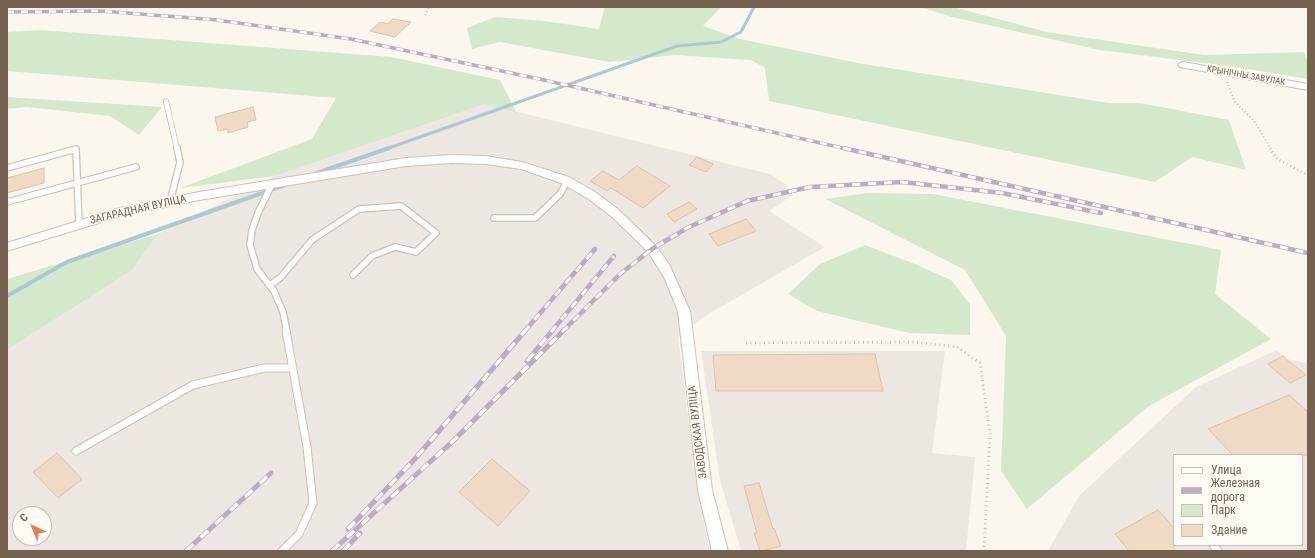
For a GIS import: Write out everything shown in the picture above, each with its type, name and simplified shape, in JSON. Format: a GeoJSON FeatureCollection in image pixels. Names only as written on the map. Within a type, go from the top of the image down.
{"type":"FeatureCollection","features":[{"type":"Feature","properties":{"kind":"street","name":"КРЫНІЧНЫ ЗАВУЛАК"},"geometry":{"type":"LineString","coordinates":[[1183,65],[1308,87]]}},
{"type":"Feature","properties":{"kind":"street","name":"ЗАГАРАДНАЯ ВУЛІЦА"},"geometry":{"type":"LineString","coordinates":[[7,247],[120,212],[272,184],[406,162],[451,159],[486,160],[510,163],[543,172],[567,181]]}},
{"type":"Feature","properties":{"kind":"street","name":"ЗАВОДСКАЯ ВУЛІЦА"},"geometry":{"type":"LineString","coordinates":[[567,181],[591,195],[615,212],[644,240],[665,267],[684,311],[705,490],[720,551]]}},
{"type":"Feature","properties":{"kind":"lane"},"geometry":{"type":"LineString","coordinates":[[166,101],[180,162],[170,202]]}},
{"type":"Feature","properties":{"kind":"lane"},"geometry":{"type":"LineString","coordinates":[[7,168],[76,149],[79,224]]}},
{"type":"Feature","properties":{"kind":"lane"},"geometry":{"type":"LineString","coordinates":[[7,202],[136,166]]}},
{"type":"Feature","properties":{"kind":"lane"},"geometry":{"type":"LineString","coordinates":[[494,218],[534,218],[560,194],[567,181]]}},
{"type":"Feature","properties":{"kind":"lane"},"geometry":{"type":"LineString","coordinates":[[272,184],[258,213],[252,230],[250,245],[257,269],[274,291],[283,312],[307,447],[313,503],[299,534],[282,551]]}},
{"type":"Feature","properties":{"kind":"lane"},"geometry":{"type":"LineString","coordinates":[[270,285],[281,277],[312,240],[359,209],[402,206],[436,233],[416,252],[395,247],[372,256],[353,275]]}},
{"type":"Feature","properties":{"kind":"lane"},"geometry":{"type":"LineString","coordinates":[[76,451],[193,385],[264,368],[293,368]]}},
{"type":"Feature","properties":{"kind":"path"},"geometry":{"type":"LineString","coordinates":[[425,15],[429,7]]}},
{"type":"Feature","properties":{"kind":"path"},"geometry":{"type":"LineString","coordinates":[[1223,72],[1235,102],[1254,121],[1277,159],[1308,175]]}},
{"type":"Feature","properties":{"kind":"path"},"geometry":{"type":"LineString","coordinates":[[746,343],[914,342],[957,347],[980,363],[990,434],[984,551]]}},
{"type":"Feature","properties":{"kind":"shaded area"},"geometry":{"type":"Polygon","coordinates":[[[485,104],[770,174],[784,183],[792,196],[769,211],[825,247],[705,316],[678,337],[698,493],[710,551],[7,551],[7,350],[131,271],[158,234],[275,176],[485,104]]]}},
{"type":"Feature","properties":{"kind":"shaded area"},"geometry":{"type":"Polygon","coordinates":[[[1277,350],[1286,359],[1308,363],[1308,551],[1048,551],[1079,496],[1196,387],[1277,350]]]}},
{"type":"Feature","properties":{"kind":"shaded area"},"geometry":{"type":"Polygon","coordinates":[[[701,351],[945,351],[932,453],[975,457],[966,551],[741,551],[720,480],[701,351]]]}},
{"type":"Feature","properties":{"kind":"green space"},"geometry":{"type":"Polygon","coordinates":[[[605,7],[721,7],[703,26],[740,39],[858,63],[1109,103],[1140,103],[1229,120],[1246,170],[1192,157],[1155,182],[769,101],[765,68],[751,60],[675,55],[609,62],[500,42],[472,49],[467,28],[495,17],[544,21],[599,29],[605,7]]]}},
{"type":"Feature","properties":{"kind":"green space"},"geometry":{"type":"Polygon","coordinates":[[[920,7],[953,7],[1047,32],[1204,55],[1304,52],[1308,63],[1308,79],[1236,67],[1100,50],[952,17],[920,7]]]}},
{"type":"Feature","properties":{"kind":"green space"},"geometry":{"type":"Polygon","coordinates":[[[40,30],[391,57],[500,80],[517,113],[485,104],[275,176],[180,188],[312,139],[336,98],[7,71],[7,32],[40,30]]]}},
{"type":"Feature","properties":{"kind":"green space"},"geometry":{"type":"Polygon","coordinates":[[[7,97],[162,107],[139,135],[110,116],[27,107],[7,109],[7,97]]]}},
{"type":"Feature","properties":{"kind":"green space"},"geometry":{"type":"Polygon","coordinates":[[[866,193],[933,194],[1221,250],[1215,294],[1271,339],[1149,406],[1027,509],[1001,471],[1006,336],[965,270],[825,199],[866,193]]]}},
{"type":"Feature","properties":{"kind":"green space"},"geometry":{"type":"Polygon","coordinates":[[[158,234],[131,271],[7,350],[7,279],[158,234]]]}},
{"type":"Feature","properties":{"kind":"green space"},"geometry":{"type":"Polygon","coordinates":[[[865,245],[910,262],[951,280],[970,304],[970,335],[909,333],[817,311],[788,294],[820,264],[865,245]]]}},
{"type":"Feature","properties":{"kind":"building"},"geometry":{"type":"Polygon","coordinates":[[[393,19],[411,22],[395,37],[370,31],[380,22],[387,24],[393,19]]]}},
{"type":"Feature","properties":{"kind":"building"},"geometry":{"type":"Polygon","coordinates":[[[253,107],[256,120],[247,122],[248,127],[228,133],[228,129],[218,131],[215,117],[253,107]]]}},
{"type":"Feature","properties":{"kind":"building"},"geometry":{"type":"Polygon","coordinates":[[[697,157],[713,164],[706,172],[689,165],[697,157]]]}},
{"type":"Feature","properties":{"kind":"building"},"geometry":{"type":"Polygon","coordinates":[[[637,166],[670,186],[643,208],[611,188],[607,191],[590,181],[603,171],[619,180],[637,166]]]}},
{"type":"Feature","properties":{"kind":"building"},"geometry":{"type":"Polygon","coordinates":[[[44,168],[44,183],[7,193],[7,178],[44,168]]]}},
{"type":"Feature","properties":{"kind":"building"},"geometry":{"type":"Polygon","coordinates":[[[689,202],[697,209],[674,222],[667,214],[689,202]]]}},
{"type":"Feature","properties":{"kind":"building"},"geometry":{"type":"Polygon","coordinates":[[[746,219],[756,231],[718,246],[709,234],[746,219]]]}},
{"type":"Feature","properties":{"kind":"building"},"geometry":{"type":"Polygon","coordinates":[[[875,354],[883,391],[716,391],[713,355],[875,354]]]}},
{"type":"Feature","properties":{"kind":"building"},"geometry":{"type":"Polygon","coordinates":[[[1283,356],[1306,375],[1290,383],[1268,364],[1283,356]]]}},
{"type":"Feature","properties":{"kind":"building"},"geometry":{"type":"Polygon","coordinates":[[[1289,395],[1308,412],[1308,455],[1232,454],[1208,429],[1289,395]]]}},
{"type":"Feature","properties":{"kind":"building"},"geometry":{"type":"Polygon","coordinates":[[[57,453],[82,479],[58,498],[33,472],[57,453]]]}},
{"type":"Feature","properties":{"kind":"building"},"geometry":{"type":"Polygon","coordinates":[[[492,459],[530,491],[498,526],[459,492],[492,459]]]}},
{"type":"Feature","properties":{"kind":"building"},"geometry":{"type":"Polygon","coordinates":[[[759,483],[773,529],[774,528],[781,546],[762,551],[760,551],[754,533],[757,533],[744,486],[759,483]]]}},
{"type":"Feature","properties":{"kind":"building"},"geometry":{"type":"Polygon","coordinates":[[[1158,510],[1173,527],[1174,551],[1129,551],[1115,534],[1158,510]]]}},
{"type":"Feature","properties":{"kind":"waterway"},"geometry":{"type":"LineString","coordinates":[[386,149],[677,46],[721,42],[741,32],[754,7]]}},
{"type":"Feature","properties":{"kind":"waterway"},"geometry":{"type":"LineString","coordinates":[[317,173],[389,148]]}},
{"type":"Feature","properties":{"kind":"waterway"},"geometry":{"type":"LineString","coordinates":[[7,296],[67,262],[285,185]]}},
{"type":"Feature","properties":{"kind":"railway"},"geometry":{"type":"LineString","coordinates":[[7,12],[101,11],[217,20],[351,39],[544,80],[847,149]]}},
{"type":"Feature","properties":{"kind":"railway"},"geometry":{"type":"LineString","coordinates":[[843,148],[1308,253]]}},
{"type":"Feature","properties":{"kind":"railway"},"geometry":{"type":"LineString","coordinates":[[332,551],[452,442],[619,275],[652,249],[687,228],[747,201],[810,187],[902,182],[1002,193],[1101,213]]}},
{"type":"Feature","properties":{"kind":"railway"},"geometry":{"type":"LineString","coordinates":[[524,332],[595,249]]}},
{"type":"Feature","properties":{"kind":"railway"},"geometry":{"type":"LineString","coordinates":[[551,332],[614,256]]}},
{"type":"Feature","properties":{"kind":"railway"},"geometry":{"type":"LineString","coordinates":[[348,529],[414,460],[525,331]]}},
{"type":"Feature","properties":{"kind":"railway"},"geometry":{"type":"LineString","coordinates":[[527,361],[552,331]]}},
{"type":"Feature","properties":{"kind":"railway"},"geometry":{"type":"LineString","coordinates":[[186,551],[271,473]]}},
{"type":"Feature","properties":{"kind":"railway"},"geometry":{"type":"LineString","coordinates":[[343,551],[360,533]]}}]}
